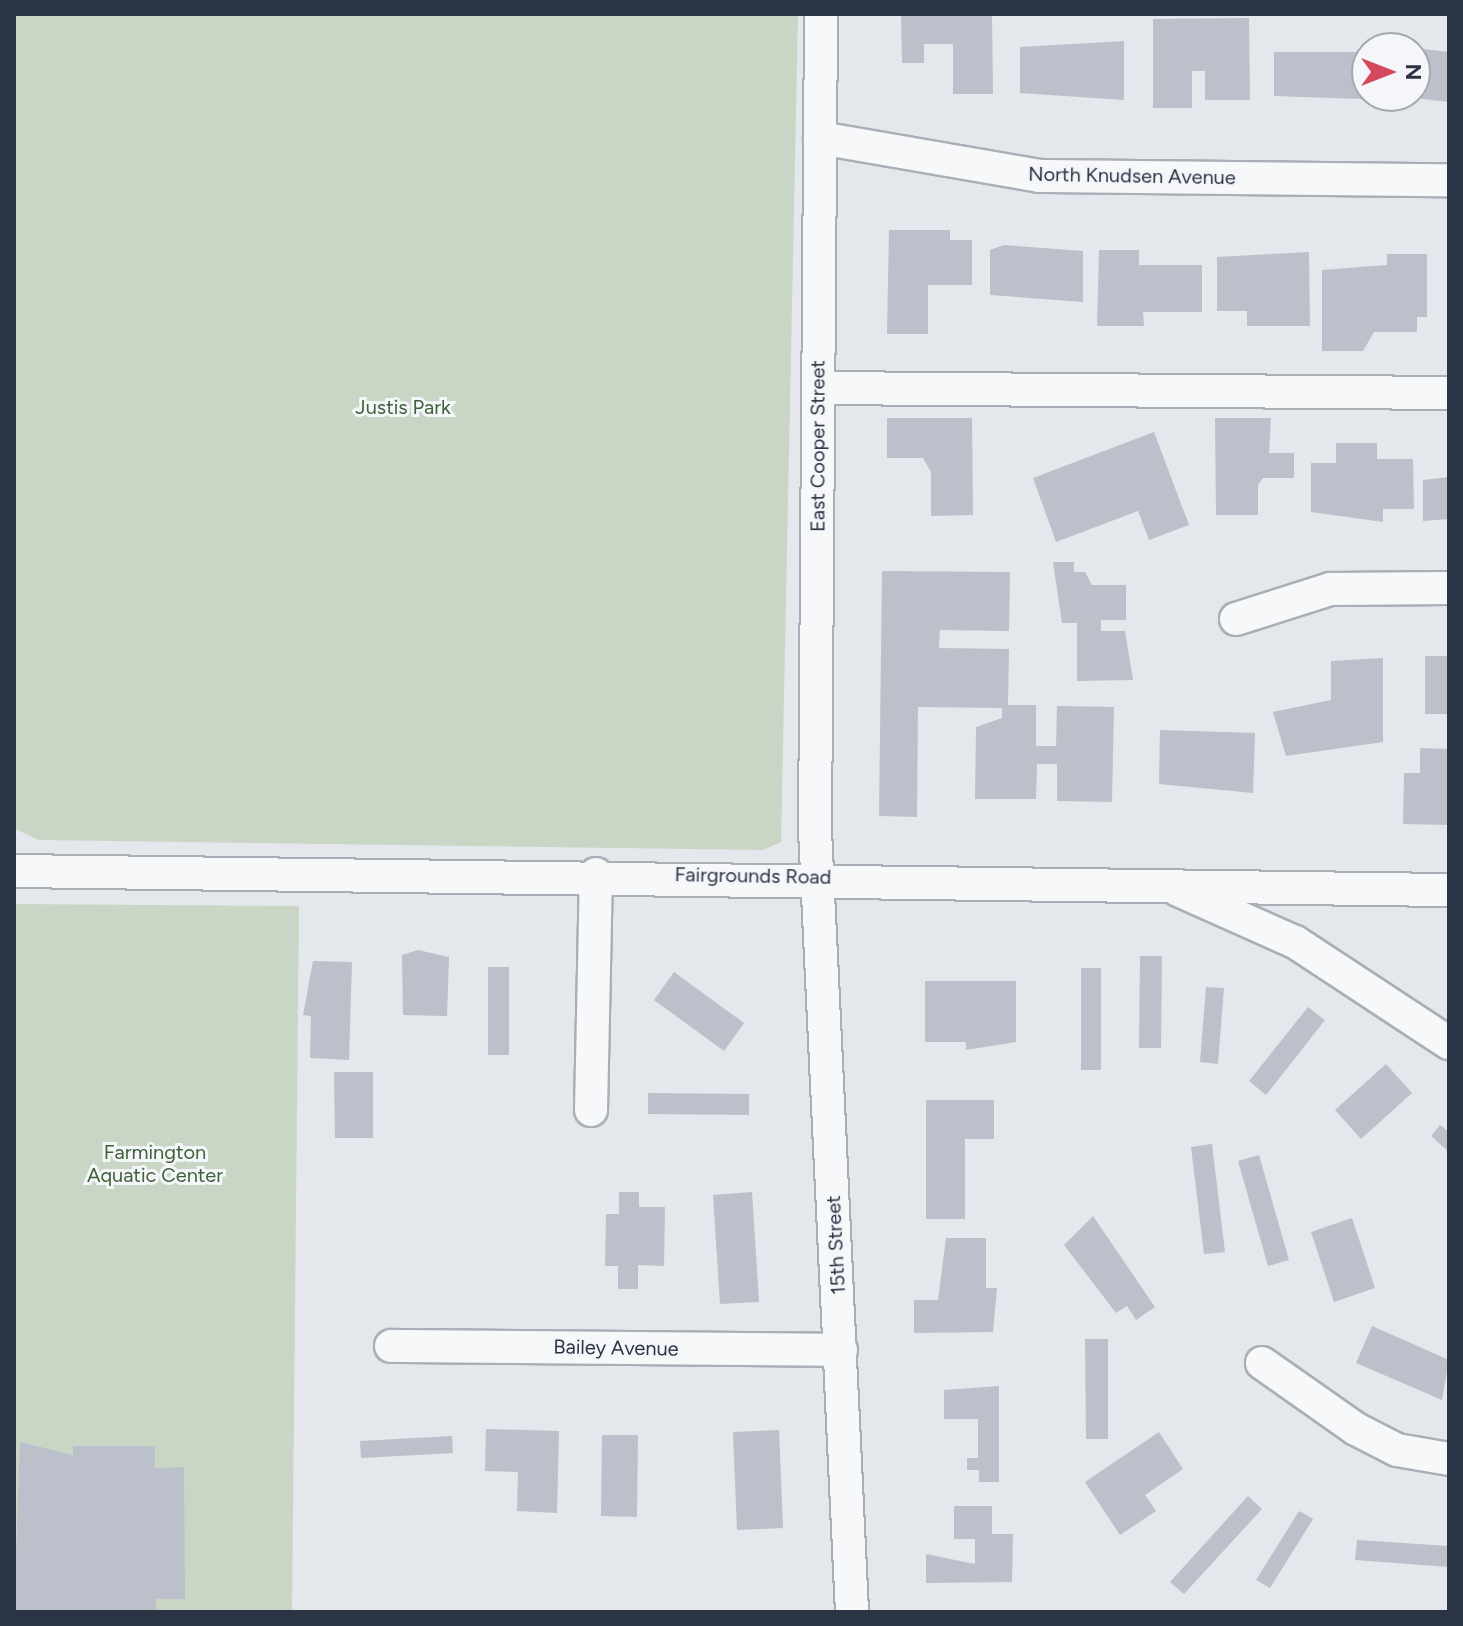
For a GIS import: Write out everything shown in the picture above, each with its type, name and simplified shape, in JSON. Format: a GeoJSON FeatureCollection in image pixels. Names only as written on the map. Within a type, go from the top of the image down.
{"type":"FeatureCollection","features":[{"type":"Feature","properties":{"kind":"street","name":"East Cooper Street"},"geometry":{"type":"LineString","coordinates":[[817,877],[821,14]]}},
{"type":"Feature","properties":{"kind":"street","name":"North Knudsen Avenue"},"geometry":{"type":"LineString","coordinates":[[820,138],[1039,176],[1449,180]]}},
{"type":"Feature","properties":{"kind":"street"},"geometry":{"type":"LineString","coordinates":[[818,388],[1449,393]]}},
{"type":"Feature","properties":{"kind":"street"},"geometry":{"type":"LineString","coordinates":[[1236,619],[1330,589],[1449,588]]}},
{"type":"Feature","properties":{"kind":"street","name":"Fairgrounds Road"},"geometry":{"type":"LineString","coordinates":[[14,871],[596,874],[1164,883],[1295,942],[1449,1043]]}},
{"type":"Feature","properties":{"kind":"street"},"geometry":{"type":"LineString","coordinates":[[591,1110],[596,874]]}},
{"type":"Feature","properties":{"kind":"street","name":"15th Street"},"geometry":{"type":"LineString","coordinates":[[817,877],[852,1612]]}},
{"type":"Feature","properties":{"kind":"street"},"geometry":{"type":"LineString","coordinates":[[1164,883],[1449,890]]}},
{"type":"Feature","properties":{"kind":"street","name":"Bailey Avenue"},"geometry":{"type":"LineString","coordinates":[[391,1346],[841,1350]]}},
{"type":"Feature","properties":{"kind":"street"},"geometry":{"type":"LineString","coordinates":[[1262,1363],[1356,1429],[1397,1450],[1449,1459]]}},
{"type":"Feature","properties":{"kind":"green space","name":"Justis Park"},"geometry":{"type":"Polygon","coordinates":[[[14,14],[798,14],[781,842],[763,850],[39,840],[15,829],[14,14]]]}},
{"type":"Feature","properties":{"kind":"green space","name":"Farmington Aquatic Center"},"geometry":{"type":"Polygon","coordinates":[[[14,904],[299,906],[292,1612],[14,1612],[14,904]]]}},
{"type":"Feature","properties":{"kind":"building"},"geometry":{"type":"Polygon","coordinates":[[[901,14],[992,14],[993,94],[953,94],[953,44],[924,44],[924,63],[902,63],[901,14]]]}},
{"type":"Feature","properties":{"kind":"building"},"geometry":{"type":"Polygon","coordinates":[[[1249,18],[1250,100],[1205,100],[1205,71],[1192,71],[1192,108],[1153,108],[1153,19],[1249,18]]]}},
{"type":"Feature","properties":{"kind":"building"},"geometry":{"type":"Polygon","coordinates":[[[1124,41],[1124,100],[1020,93],[1020,47],[1124,41]]]}},
{"type":"Feature","properties":{"kind":"building"},"geometry":{"type":"Polygon","coordinates":[[[1431,50],[1449,52],[1449,102],[1431,100],[1431,50]]]}},
{"type":"Feature","properties":{"kind":"building"},"geometry":{"type":"Polygon","coordinates":[[[1274,52],[1351,52],[1351,99],[1274,96],[1274,52]]]}},
{"type":"Feature","properties":{"kind":"building"},"geometry":{"type":"Polygon","coordinates":[[[889,230],[950,230],[950,240],[972,240],[972,285],[928,285],[928,334],[887,334],[889,230]]]}},
{"type":"Feature","properties":{"kind":"building"},"geometry":{"type":"Polygon","coordinates":[[[1004,245],[1083,251],[1083,302],[990,295],[990,250],[1004,245]]]}},
{"type":"Feature","properties":{"kind":"building"},"geometry":{"type":"Polygon","coordinates":[[[1099,250],[1139,250],[1139,265],[1202,265],[1202,312],[1143,312],[1144,326],[1097,326],[1099,250]]]}},
{"type":"Feature","properties":{"kind":"building"},"geometry":{"type":"Polygon","coordinates":[[[1309,252],[1310,326],[1247,326],[1247,311],[1217,311],[1217,257],[1309,252]]]}},
{"type":"Feature","properties":{"kind":"building"},"geometry":{"type":"Polygon","coordinates":[[[1387,254],[1427,254],[1427,317],[1417,317],[1417,332],[1374,332],[1363,351],[1322,351],[1322,270],[1387,265],[1387,254]]]}},
{"type":"Feature","properties":{"kind":"building"},"geometry":{"type":"Polygon","coordinates":[[[887,418],[972,418],[973,515],[931,516],[931,472],[923,458],[887,458],[887,418]]]}},
{"type":"Feature","properties":{"kind":"building"},"geometry":{"type":"Polygon","coordinates":[[[1215,418],[1271,418],[1269,453],[1294,453],[1294,478],[1263,478],[1258,485],[1258,515],[1216,515],[1215,418]]]}},
{"type":"Feature","properties":{"kind":"building"},"geometry":{"type":"Polygon","coordinates":[[[1154,432],[1189,525],[1149,540],[1138,511],[1056,542],[1033,478],[1154,432]]]}},
{"type":"Feature","properties":{"kind":"building"},"geometry":{"type":"Polygon","coordinates":[[[1336,443],[1377,443],[1377,459],[1413,459],[1414,509],[1383,509],[1383,522],[1311,512],[1311,463],[1336,463],[1336,443]]]}},
{"type":"Feature","properties":{"kind":"building"},"geometry":{"type":"Polygon","coordinates":[[[1449,477],[1449,519],[1423,521],[1423,480],[1449,477]]]}},
{"type":"Feature","properties":{"kind":"building"},"geometry":{"type":"Polygon","coordinates":[[[1053,562],[1074,562],[1074,572],[1085,572],[1092,585],[1126,585],[1126,620],[1101,620],[1101,631],[1125,631],[1133,680],[1077,681],[1077,623],[1062,623],[1053,562]]]}},
{"type":"Feature","properties":{"kind":"building"},"geometry":{"type":"Polygon","coordinates":[[[882,571],[1010,572],[1009,631],[940,630],[939,648],[1009,649],[1008,705],[1036,705],[1036,746],[1056,746],[1057,706],[1114,707],[1112,802],[1057,801],[1057,764],[1037,764],[1036,799],[975,799],[976,727],[1002,718],[1002,708],[918,707],[917,817],[879,816],[882,571]]]}},
{"type":"Feature","properties":{"kind":"building"},"geometry":{"type":"Polygon","coordinates":[[[1425,656],[1449,656],[1449,714],[1425,714],[1425,656]]]}},
{"type":"Feature","properties":{"kind":"building"},"geometry":{"type":"Polygon","coordinates":[[[1383,658],[1383,742],[1286,756],[1273,712],[1331,700],[1331,661],[1383,658]]]}},
{"type":"Feature","properties":{"kind":"building"},"geometry":{"type":"Polygon","coordinates":[[[1160,730],[1255,733],[1253,793],[1159,784],[1160,730]]]}},
{"type":"Feature","properties":{"kind":"building"},"geometry":{"type":"Polygon","coordinates":[[[1420,748],[1449,749],[1449,825],[1403,824],[1404,773],[1420,773],[1420,748]]]}},
{"type":"Feature","properties":{"kind":"building"},"geometry":{"type":"Polygon","coordinates":[[[418,950],[449,957],[447,1016],[403,1015],[402,955],[418,950]]]}},
{"type":"Feature","properties":{"kind":"building"},"geometry":{"type":"Polygon","coordinates":[[[1140,956],[1162,956],[1161,1048],[1139,1048],[1140,956]]]}},
{"type":"Feature","properties":{"kind":"building"},"geometry":{"type":"Polygon","coordinates":[[[313,961],[352,962],[349,1060],[310,1058],[311,1016],[303,1015],[313,961]]]}},
{"type":"Feature","properties":{"kind":"building"},"geometry":{"type":"Polygon","coordinates":[[[488,967],[509,967],[509,1055],[488,1055],[488,967]]]}},
{"type":"Feature","properties":{"kind":"building"},"geometry":{"type":"Polygon","coordinates":[[[1081,968],[1101,968],[1101,1070],[1081,1070],[1081,968]]]}},
{"type":"Feature","properties":{"kind":"building"},"geometry":{"type":"Polygon","coordinates":[[[674,972],[744,1023],[724,1051],[654,1000],[674,972]]]}},
{"type":"Feature","properties":{"kind":"building"},"geometry":{"type":"Polygon","coordinates":[[[925,981],[1016,981],[1016,1042],[966,1050],[966,1042],[925,1042],[925,981]]]}},
{"type":"Feature","properties":{"kind":"building"},"geometry":{"type":"Polygon","coordinates":[[[1206,987],[1224,988],[1218,1064],[1200,1062],[1206,987]]]}},
{"type":"Feature","properties":{"kind":"building"},"geometry":{"type":"Polygon","coordinates":[[[1308,1007],[1325,1020],[1266,1095],[1249,1081],[1308,1007]]]}},
{"type":"Feature","properties":{"kind":"building"},"geometry":{"type":"Polygon","coordinates":[[[1386,1064],[1412,1093],[1361,1139],[1335,1110],[1386,1064]]]}},
{"type":"Feature","properties":{"kind":"building"},"geometry":{"type":"Polygon","coordinates":[[[334,1072],[373,1072],[373,1138],[335,1138],[334,1072]]]}},
{"type":"Feature","properties":{"kind":"building"},"geometry":{"type":"Polygon","coordinates":[[[648,1093],[749,1094],[749,1115],[648,1114],[648,1093]]]}},
{"type":"Feature","properties":{"kind":"building"},"geometry":{"type":"Polygon","coordinates":[[[926,1100],[994,1100],[994,1139],[965,1139],[965,1219],[926,1219],[926,1100]]]}},
{"type":"Feature","properties":{"kind":"building"},"geometry":{"type":"Polygon","coordinates":[[[1440,1125],[1449,1132],[1449,1152],[1431,1136],[1440,1125]]]}},
{"type":"Feature","properties":{"kind":"building"},"geometry":{"type":"Polygon","coordinates":[[[1212,1144],[1225,1252],[1204,1254],[1191,1147],[1212,1144]]]}},
{"type":"Feature","properties":{"kind":"building"},"geometry":{"type":"Polygon","coordinates":[[[1259,1155],[1289,1260],[1268,1266],[1238,1161],[1259,1155]]]}},
{"type":"Feature","properties":{"kind":"building"},"geometry":{"type":"Polygon","coordinates":[[[619,1192],[639,1192],[639,1207],[665,1207],[664,1266],[638,1265],[638,1289],[618,1289],[618,1266],[605,1266],[606,1214],[619,1214],[619,1192]]]}},
{"type":"Feature","properties":{"kind":"building"},"geometry":{"type":"Polygon","coordinates":[[[752,1192],[759,1302],[720,1304],[713,1195],[752,1192]]]}},
{"type":"Feature","properties":{"kind":"building"},"geometry":{"type":"Polygon","coordinates":[[[1093,1216],[1155,1307],[1136,1320],[1127,1306],[1116,1313],[1064,1245],[1093,1216]]]}},
{"type":"Feature","properties":{"kind":"building"},"geometry":{"type":"Polygon","coordinates":[[[1352,1218],[1375,1288],[1334,1302],[1311,1232],[1352,1218]]]}},
{"type":"Feature","properties":{"kind":"building"},"geometry":{"type":"Polygon","coordinates":[[[946,1238],[986,1238],[986,1288],[997,1288],[993,1332],[914,1333],[914,1300],[938,1300],[946,1238]]]}},
{"type":"Feature","properties":{"kind":"building"},"geometry":{"type":"Polygon","coordinates":[[[1372,1326],[1449,1360],[1442,1400],[1356,1363],[1372,1326]]]}},
{"type":"Feature","properties":{"kind":"building"},"geometry":{"type":"Polygon","coordinates":[[[1085,1339],[1108,1339],[1108,1439],[1086,1439],[1085,1339]]]}},
{"type":"Feature","properties":{"kind":"building"},"geometry":{"type":"Polygon","coordinates":[[[999,1386],[999,1482],[979,1482],[979,1470],[967,1470],[967,1458],[978,1458],[978,1419],[944,1419],[944,1390],[999,1386]]]}},
{"type":"Feature","properties":{"kind":"building"},"geometry":{"type":"Polygon","coordinates":[[[486,1429],[559,1431],[557,1513],[517,1511],[518,1472],[485,1471],[486,1429]]]}},
{"type":"Feature","properties":{"kind":"building"},"geometry":{"type":"Polygon","coordinates":[[[779,1430],[783,1528],[737,1530],[733,1432],[779,1430]]]}},
{"type":"Feature","properties":{"kind":"building"},"geometry":{"type":"Polygon","coordinates":[[[1159,1432],[1183,1469],[1145,1495],[1156,1511],[1120,1535],[1085,1482],[1159,1432]]]}},
{"type":"Feature","properties":{"kind":"building"},"geometry":{"type":"Polygon","coordinates":[[[602,1435],[638,1435],[637,1517],[601,1516],[602,1435]]]}},
{"type":"Feature","properties":{"kind":"building"},"geometry":{"type":"Polygon","coordinates":[[[452,1436],[453,1453],[361,1458],[360,1441],[452,1436]]]}},
{"type":"Feature","properties":{"kind":"building"},"geometry":{"type":"Polygon","coordinates":[[[20,1442],[73,1455],[73,1446],[155,1446],[155,1468],[184,1467],[185,1599],[156,1599],[156,1612],[14,1612],[20,1442]]]}},
{"type":"Feature","properties":{"kind":"building"},"geometry":{"type":"Polygon","coordinates":[[[1248,1496],[1262,1509],[1184,1594],[1170,1582],[1248,1496]]]}},
{"type":"Feature","properties":{"kind":"building"},"geometry":{"type":"Polygon","coordinates":[[[954,1506],[992,1506],[992,1534],[1013,1534],[1012,1582],[926,1583],[926,1554],[975,1564],[975,1539],[954,1539],[954,1506]]]}},
{"type":"Feature","properties":{"kind":"building"},"geometry":{"type":"Polygon","coordinates":[[[1299,1511],[1313,1519],[1270,1588],[1256,1580],[1299,1511]]]}},
{"type":"Feature","properties":{"kind":"building"},"geometry":{"type":"Polygon","coordinates":[[[1357,1540],[1449,1546],[1449,1567],[1355,1560],[1357,1540]]]}}]}
